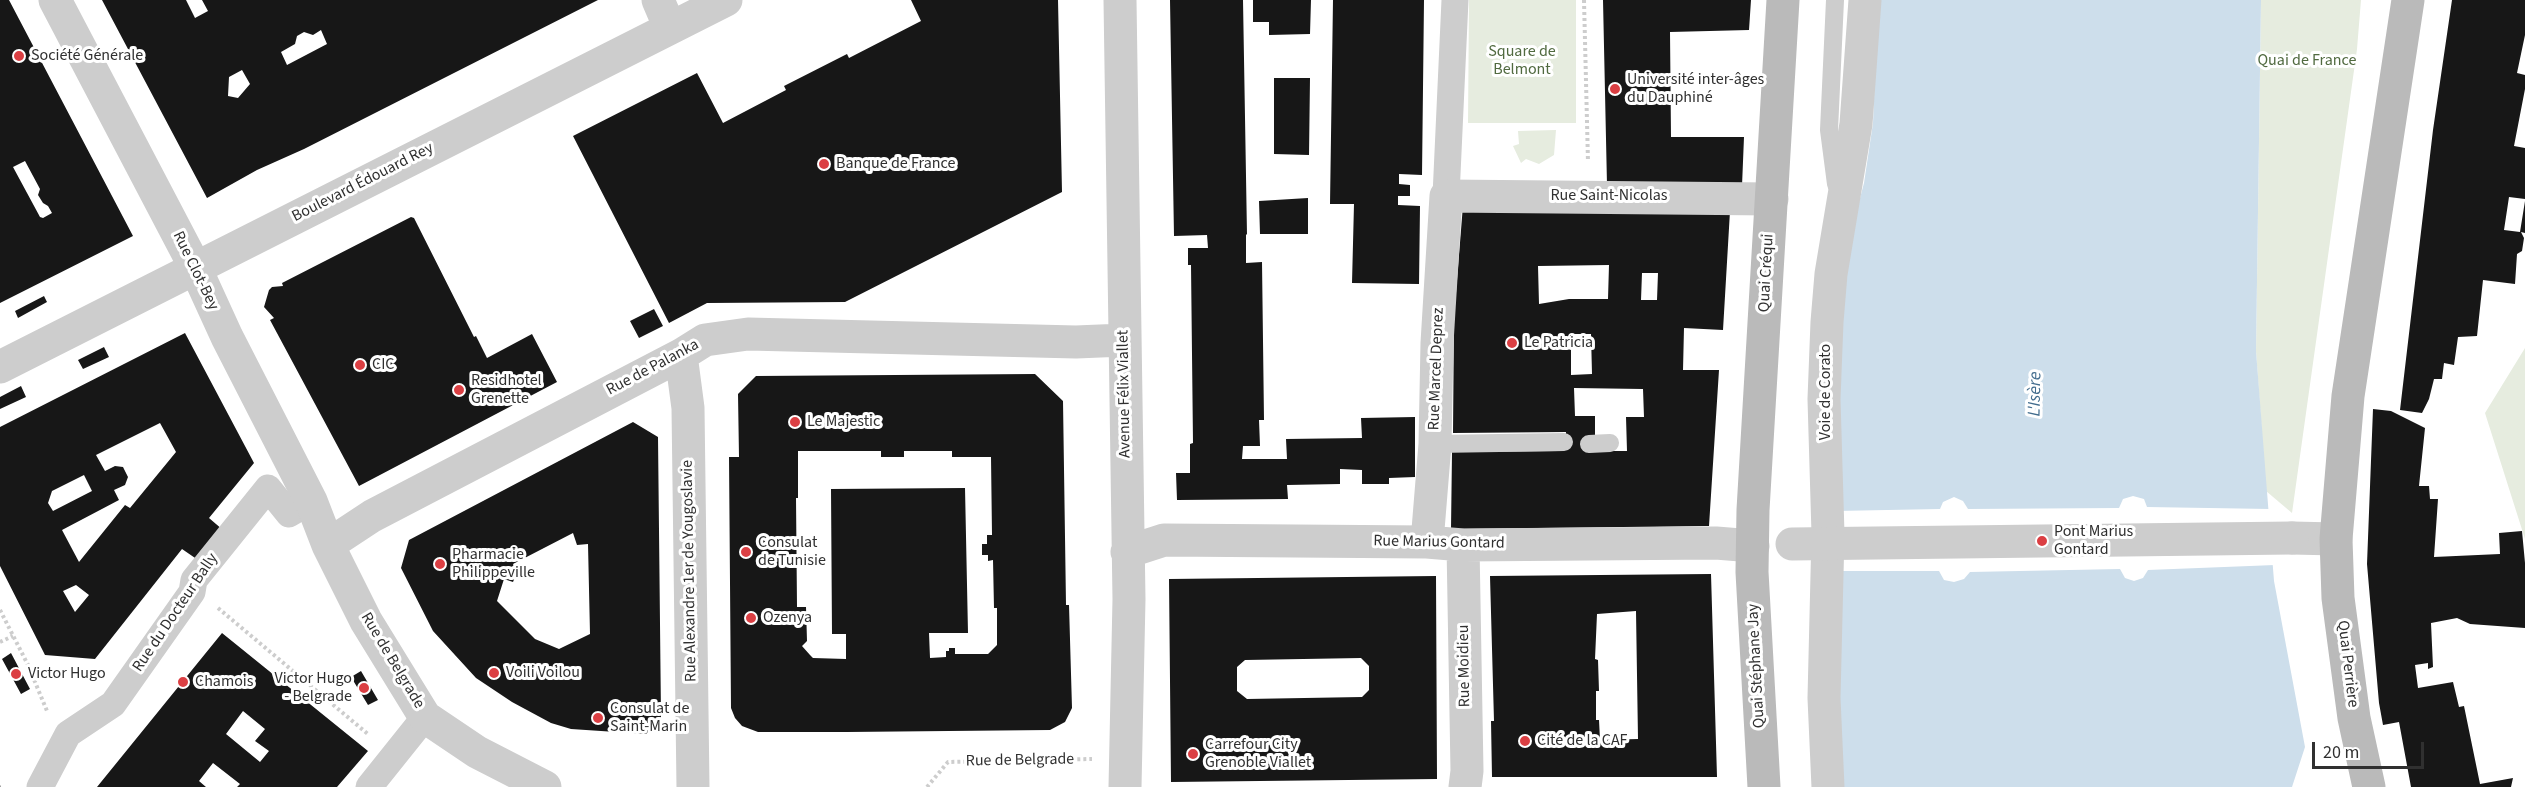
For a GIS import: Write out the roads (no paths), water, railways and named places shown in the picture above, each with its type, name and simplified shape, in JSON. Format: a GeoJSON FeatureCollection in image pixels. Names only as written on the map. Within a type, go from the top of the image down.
{"type":"FeatureCollection","features":[{"type":"Feature","properties":{"kind":"main road","name":"Quai Créqui"},"geometry":{"type":"LineString","coordinates":[[1753,546],[1753,510],[1783,0]]}},
{"type":"Feature","properties":{"kind":"main road"},"geometry":{"type":"LineString","coordinates":[[2336,539],[2348,396],[2408,0]]}},
{"type":"Feature","properties":{"kind":"main road","name":"Quai Perrière"},"geometry":{"type":"LineString","coordinates":[[2336,539],[2338,598],[2354,718],[2369,787]]}},
{"type":"Feature","properties":{"kind":"main road","name":"Quai Stéphane Jay"},"geometry":{"type":"LineString","coordinates":[[1753,546],[1752,572],[1764,787]]}},
{"type":"Feature","properties":{"kind":"street","name":"Rue Clot-Bey"},"geometry":{"type":"LineString","coordinates":[[55,0],[195,267],[311,501],[328,545]]}},
{"type":"Feature","properties":{"kind":"street","name":"Boulevard Édouard Rey"},"geometry":{"type":"LineString","coordinates":[[0,367],[195,267],[664,14],[726,0]]}},
{"type":"Feature","properties":{"kind":"street","name":"Avenue Félix Viallet"},"geometry":{"type":"LineString","coordinates":[[1120,0],[1129,599],[1125,772]]}},
{"type":"Feature","properties":{"kind":"street"},"geometry":{"type":"LineString","coordinates":[[1446,196],[1455,0]]}},
{"type":"Feature","properties":{"kind":"street","name":"Voie de Corato"},"geometry":{"type":"LineString","coordinates":[[1826,785],[1824,698],[1828,534],[1824,399],[1827,312],[1831,274],[1856,124],[1865,0]]}},
{"type":"Feature","properties":{"kind":"street","name":"Rue Saint-Nicolas"},"geometry":{"type":"LineString","coordinates":[[1446,196],[1772,199]]}},
{"type":"Feature","properties":{"kind":"street","name":"Rue Marcel Deprez"},"geometry":{"type":"LineString","coordinates":[[1427,542],[1435,444],[1437,343],[1446,196]]}},
{"type":"Feature","properties":{"kind":"street","name":"Rue de Palanka"},"geometry":{"type":"LineString","coordinates":[[328,545],[372,516],[681,355],[705,340],[748,334],[1076,342],[1124,340]]}},
{"type":"Feature","properties":{"kind":"street","name":"Rue Alexandre 1er de Yougoslavie"},"geometry":{"type":"LineString","coordinates":[[681,355],[688,408],[693,787]]}},
{"type":"Feature","properties":{"kind":"street","name":"Rue du Docteur Bally"},"geometry":{"type":"LineString","coordinates":[[40,787],[68,734],[113,704],[192,592],[194,580],[268,488],[289,514],[311,501]]}},
{"type":"Feature","properties":{"kind":"street"},"geometry":{"type":"LineString","coordinates":[[1753,546],[2336,539]]}},
{"type":"Feature","properties":{"kind":"street","name":"Rue Marius Gontard"},"geometry":{"type":"LineString","coordinates":[[1127,552],[1164,540],[1427,542],[1462,545],[1716,543],[1753,546]]}},
{"type":"Feature","properties":{"kind":"street","name":"Rue de Belgrade"},"geometry":{"type":"LineString","coordinates":[[328,545],[366,621],[425,717],[477,752],[545,787]]}},
{"type":"Feature","properties":{"kind":"street","name":"Rue Moidieu"},"geometry":{"type":"LineString","coordinates":[[1462,545],[1467,771],[1465,787]]}},
{"type":"Feature","properties":{"kind":"street"},"geometry":{"type":"LineString","coordinates":[[369,787],[425,717]]}},
{"type":"Feature","properties":{"kind":"lane"},"geometry":{"type":"LineString","coordinates":[[1835,0],[1829,130],[1841,221]]}},
{"type":"Feature","properties":{"kind":"lane"},"geometry":{"type":"LineString","coordinates":[[1435,444],[1564,442]]}},
{"type":"Feature","properties":{"kind":"lane"},"geometry":{"type":"LineString","coordinates":[[1589,444],[1610,443]]}},
{"type":"Feature","properties":{"kind":"water","name":"L'Isère"},"geometry":{"type":"Polygon","coordinates":[[[1878,0],[2261,0],[2256,351],[2274,581],[2305,747],[2292,787],[1835,787],[1836,340],[1848,244],[1864,183],[1873,123],[1878,0]]]}},
{"type":"Feature","properties":{"kind":"place","name":"Société Générale"},"geometry":{"type":"Point","coordinates":[19,56]}},
{"type":"Feature","properties":{"kind":"place","name":"Université inter-âges du Dauphiné"},"geometry":{"type":"Point","coordinates":[1615,89]}},
{"type":"Feature","properties":{"kind":"place","name":"Banque de France"},"geometry":{"type":"Point","coordinates":[824,164]}},
{"type":"Feature","properties":{"kind":"place","name":"Le Patricia"},"geometry":{"type":"Point","coordinates":[1512,343]}},
{"type":"Feature","properties":{"kind":"place","name":"CIC"},"geometry":{"type":"Point","coordinates":[360,365]}},
{"type":"Feature","properties":{"kind":"place","name":"Residhotel Grenette"},"geometry":{"type":"Point","coordinates":[459,390]}},
{"type":"Feature","properties":{"kind":"place","name":"Le Majestic"},"geometry":{"type":"Point","coordinates":[795,422]}},
{"type":"Feature","properties":{"kind":"place","name":"Pont Marius Gontard"},"geometry":{"type":"Point","coordinates":[2042,541]}},
{"type":"Feature","properties":{"kind":"place","name":"Consulat de Tunisie"},"geometry":{"type":"Point","coordinates":[746,552]}},
{"type":"Feature","properties":{"kind":"place","name":"Pharmacie Philippeville"},"geometry":{"type":"Point","coordinates":[440,564]}},
{"type":"Feature","properties":{"kind":"place","name":"Ozenya"},"geometry":{"type":"Point","coordinates":[751,618]}},
{"type":"Feature","properties":{"kind":"place","name":"Voili Voilou"},"geometry":{"type":"Point","coordinates":[494,673]}},
{"type":"Feature","properties":{"kind":"place","name":"Victor Hugo"},"geometry":{"type":"Point","coordinates":[16,674]}},
{"type":"Feature","properties":{"kind":"place","name":"Chamois"},"geometry":{"type":"Point","coordinates":[183,682]}},
{"type":"Feature","properties":{"kind":"place","name":"Victor Hugo - Belgrade"},"geometry":{"type":"Point","coordinates":[364,688]}},
{"type":"Feature","properties":{"kind":"place","name":"Consulat de Saint-Marin"},"geometry":{"type":"Point","coordinates":[598,718]}},
{"type":"Feature","properties":{"kind":"place","name":"Cité de la CAF"},"geometry":{"type":"Point","coordinates":[1525,741]}},
{"type":"Feature","properties":{"kind":"place","name":"Carrefour City Grenoble Viallet"},"geometry":{"type":"Point","coordinates":[1193,754]}},
{"type":"Feature","properties":{"kind":"park label","name":"Square de Belmont"},"geometry":{"type":"Point","coordinates":[1522,61]}},
{"type":"Feature","properties":{"kind":"park label","name":"Quai de France"},"geometry":{"type":"Point","coordinates":[2307,61]}}]}
